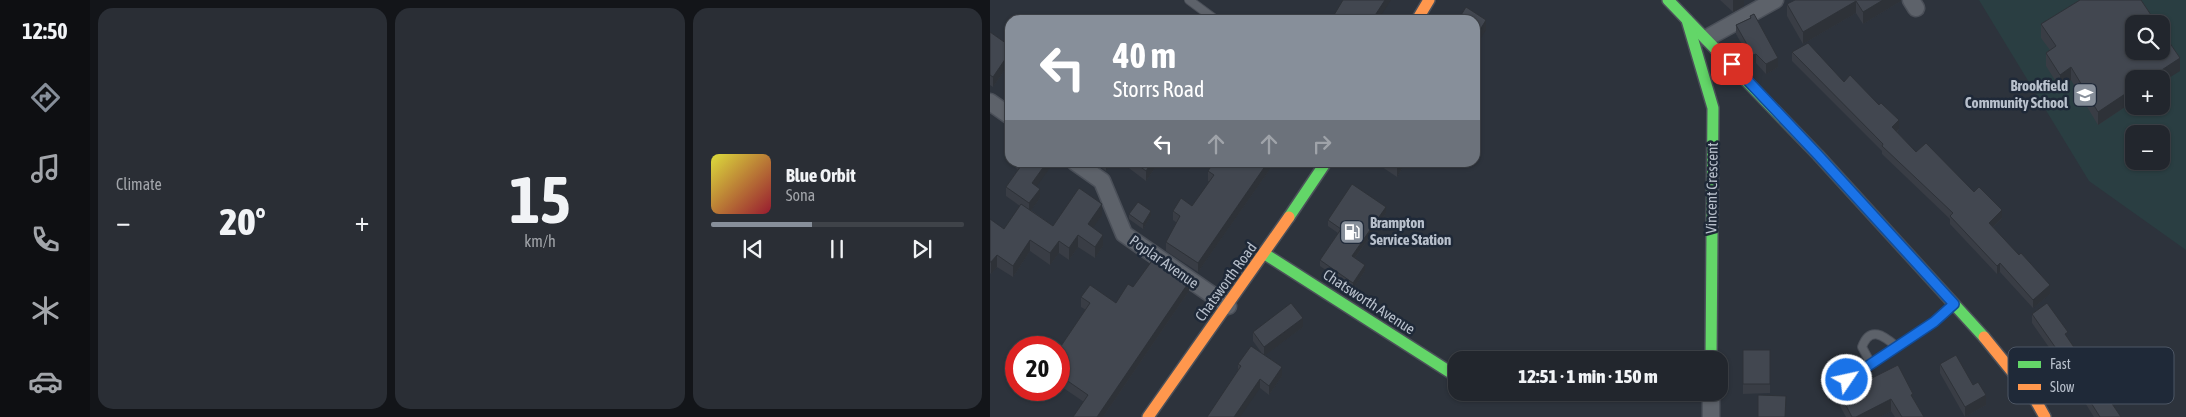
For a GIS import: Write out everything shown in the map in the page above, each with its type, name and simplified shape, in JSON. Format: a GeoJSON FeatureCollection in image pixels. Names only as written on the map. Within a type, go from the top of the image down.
{"type":"FeatureCollection","features":[{"type":"Feature","properties":{"kind":"main road"},"geometry":{"type":"LineString","coordinates":[[1420,15],[1429,0]]}},
{"type":"Feature","properties":{"kind":"main road"},"geometry":{"type":"LineString","coordinates":[[1668,0],[1707,38],[1818,155],[1954,304],[2008,367]]}},
{"type":"Feature","properties":{"kind":"main road","name":"Vincent Crescent"},"geometry":{"type":"LineString","coordinates":[[1687,20],[1713,108],[1711,351]]}},
{"type":"Feature","properties":{"kind":"main road","name":"Chatsworth Road"},"geometry":{"type":"LineString","coordinates":[[1148,417],[1265,254],[1323,167]]}},
{"type":"Feature","properties":{"kind":"main road","name":"Chatsworth Avenue"},"geometry":{"type":"LineString","coordinates":[[1265,254],[1448,371]]}},
{"type":"Feature","properties":{"kind":"main road"},"geometry":{"type":"LineString","coordinates":[[2038,404],[2045,417]]}},
{"type":"Feature","properties":{"kind":"street"},"geometry":{"type":"LineString","coordinates":[[1707,38],[1775,0]]}},
{"type":"Feature","properties":{"kind":"street"},"geometry":{"type":"LineString","coordinates":[[990,102],[1005,112]]}},
{"type":"Feature","properties":{"kind":"street","name":"Poplar Avenue"},"geometry":{"type":"LineString","coordinates":[[1082,167],[1102,181],[1124,234],[1228,306]]}},
{"type":"Feature","properties":{"kind":"street"},"geometry":{"type":"LineString","coordinates":[[1711,401],[1711,417]]}},
{"type":"Feature","properties":{"kind":"lane"},"geometry":{"type":"LineString","coordinates":[[1189,0],[1209,15]]}},
{"type":"Feature","properties":{"kind":"lane"},"geometry":{"type":"LineString","coordinates":[[1836,388],[1934,322],[1954,304]]}},
{"type":"Feature","properties":{"kind":"lane"},"geometry":{"type":"LineString","coordinates":[[1871,364],[1862,347],[1869,336],[1874,334],[1880,335],[1896,346]]}},
{"type":"Feature","properties":{"kind":"green space","name":"Brookfield Community School"},"geometry":{"type":"Polygon","coordinates":[[[1979,0],[2186,0],[2186,250],[2089,181],[1979,0]]]}},
{"type":"Feature","properties":{"kind":"building"},"geometry":{"type":"Polygon","coordinates":[[[1343,0],[1385,0],[1375,15],[1334,15],[1343,0]]]}},
{"type":"Feature","properties":{"kind":"building"},"geometry":{"type":"Polygon","coordinates":[[[1795,0],[1883,0],[1863,12],[1856,1],[1803,32],[1787,4],[1795,0]]]}},
{"type":"Feature","properties":{"kind":"building"},"geometry":{"type":"Polygon","coordinates":[[[2080,0],[2141,0],[2151,15],[2125,15],[2125,60],[2170,60],[2170,43],[2180,58],[2162,70],[2125,70],[2125,94],[2098,112],[2071,67],[2060,75],[2046,53],[2056,46],[2041,24],[2080,0]]]}},
{"type":"Feature","properties":{"kind":"building"},"geometry":{"type":"Polygon","coordinates":[[[1466,7],[1478,15],[1461,15],[1466,7]]]}},
{"type":"Feature","properties":{"kind":"building"},"geometry":{"type":"Polygon","coordinates":[[[1754,14],[1778,58],[1766,64],[1756,54],[1753,55],[1736,25],[1751,18],[1750,16],[1754,14]]]}},
{"type":"Feature","properties":{"kind":"building"},"geometry":{"type":"Polygon","coordinates":[[[1480,16],[1486,20],[1480,30],[1480,16]]]}},
{"type":"Feature","properties":{"kind":"building"},"geometry":{"type":"Polygon","coordinates":[[[990,32],[1005,42],[1005,59],[993,77],[990,75],[990,32]]]}},
{"type":"Feature","properties":{"kind":"building"},"geometry":{"type":"Polygon","coordinates":[[[1808,43],[1844,82],[1850,75],[1879,105],[1881,103],[1899,120],[1892,127],[1916,152],[1926,143],[1974,192],[1979,187],[2002,210],[1989,223],[2019,255],[2021,253],[2050,285],[2033,300],[2000,263],[1997,266],[1950,216],[1953,213],[1882,146],[1883,144],[1792,52],[1808,43]]]}},
{"type":"Feature","properties":{"kind":"building"},"geometry":{"type":"Polygon","coordinates":[[[1020,167],[1043,167],[1032,183],[1040,189],[1029,203],[1006,187],[1020,167]]]}},
{"type":"Feature","properties":{"kind":"building"},"geometry":{"type":"Polygon","coordinates":[[[1141,167],[1149,167],[1146,171],[1141,167]]]}},
{"type":"Feature","properties":{"kind":"building"},"geometry":{"type":"Polygon","coordinates":[[[1211,167],[1265,167],[1198,263],[1166,242],[1180,216],[1173,211],[1181,198],[1192,206],[1214,175],[1208,171],[1211,167]]]}},
{"type":"Feature","properties":{"kind":"building"},"geometry":{"type":"Polygon","coordinates":[[[1352,184],[1386,207],[1352,256],[1365,265],[1353,283],[1320,260],[1341,229],[1328,220],[1352,184]]]}},
{"type":"Feature","properties":{"kind":"building"},"geometry":{"type":"Polygon","coordinates":[[[1079,188],[1102,204],[1088,224],[1103,235],[1095,247],[1078,235],[1069,248],[1059,241],[1050,253],[1030,240],[1013,266],[997,255],[990,262],[990,219],[1004,229],[1021,204],[1053,226],[1079,188]]]}},
{"type":"Feature","properties":{"kind":"building"},"geometry":{"type":"Polygon","coordinates":[[[1138,202],[1151,211],[1143,224],[1129,214],[1138,202]]]}},
{"type":"Feature","properties":{"kind":"building"},"geometry":{"type":"Polygon","coordinates":[[[1154,258],[1189,282],[1097,417],[1073,417],[1088,395],[1070,383],[1070,336],[1068,336],[1090,303],[1081,297],[1090,285],[1116,303],[1128,284],[1133,287],[1154,258]]]}},
{"type":"Feature","properties":{"kind":"building"},"geometry":{"type":"Polygon","coordinates":[[[1291,303],[1303,318],[1264,347],[1253,332],[1291,303]]]}},
{"type":"Feature","properties":{"kind":"building"},"geometry":{"type":"Polygon","coordinates":[[[2047,303],[2068,332],[2065,334],[2074,347],[2055,347],[2032,314],[2047,303]]]}},
{"type":"Feature","properties":{"kind":"building"},"geometry":{"type":"Polygon","coordinates":[[[1251,346],[1282,367],[1269,386],[1260,379],[1234,417],[1207,417],[1241,366],[1238,364],[1251,346]]]}},
{"type":"Feature","properties":{"kind":"building"},"geometry":{"type":"Polygon","coordinates":[[[1743,350],[1770,350],[1770,384],[1743,384],[1743,350]]]}},
{"type":"Feature","properties":{"kind":"building"},"geometry":{"type":"Polygon","coordinates":[[[1956,355],[1973,385],[1978,382],[1986,395],[1965,407],[1940,364],[1956,355]]]}},
{"type":"Feature","properties":{"kind":"building"},"geometry":{"type":"Polygon","coordinates":[[[1898,365],[1913,394],[1911,395],[1924,417],[1902,417],[1891,399],[1856,417],[1852,417],[1840,394],[1898,365]]]}},
{"type":"Feature","properties":{"kind":"building"},"geometry":{"type":"Polygon","coordinates":[[[1758,395],[1786,396],[1785,417],[1758,417],[1758,395]]]}},
{"type":"Feature","properties":{"kind":"building"},"geometry":{"type":"Polygon","coordinates":[[[2092,404],[2112,404],[2121,417],[2100,417],[2092,404]]]}},
{"type":"Feature","properties":{"kind":"traffic: fast"},"geometry":{"type":"LineString","coordinates":[[1668,0],[1818,155],[1984,337]]}},
{"type":"Feature","properties":{"kind":"traffic: fast"},"geometry":{"type":"LineString","coordinates":[[1687,20],[1713,108],[1711,351]]}},
{"type":"Feature","properties":{"kind":"traffic: fast"},"geometry":{"type":"LineString","coordinates":[[1289,217],[1323,167]]}},
{"type":"Feature","properties":{"kind":"traffic: fast"},"geometry":{"type":"LineString","coordinates":[[1265,254],[1448,371]]}},
{"type":"Feature","properties":{"kind":"traffic: slow"},"geometry":{"type":"LineString","coordinates":[[1420,15],[1429,0]]}},
{"type":"Feature","properties":{"kind":"traffic: slow"},"geometry":{"type":"LineString","coordinates":[[1148,417],[1289,217]]}},
{"type":"Feature","properties":{"kind":"traffic: slow"},"geometry":{"type":"LineString","coordinates":[[1984,337],[2008,367]]}},
{"type":"Feature","properties":{"kind":"traffic: slow"},"geometry":{"type":"LineString","coordinates":[[2038,404],[2045,417]]}},
{"type":"Feature","properties":{"kind":"place","name":"Brookfield Community School"},"geometry":{"type":"Point","coordinates":[2085,95]}},
{"type":"Feature","properties":{"kind":"place","name":"Brampton Service Station"},"geometry":{"type":"Point","coordinates":[1352,232]}},
{"type":"Feature","properties":{"kind":"route"},"geometry":{"type":"LineString","coordinates":[[1732,64],[1954,304],[1934,322],[1847,380]]}}]}
